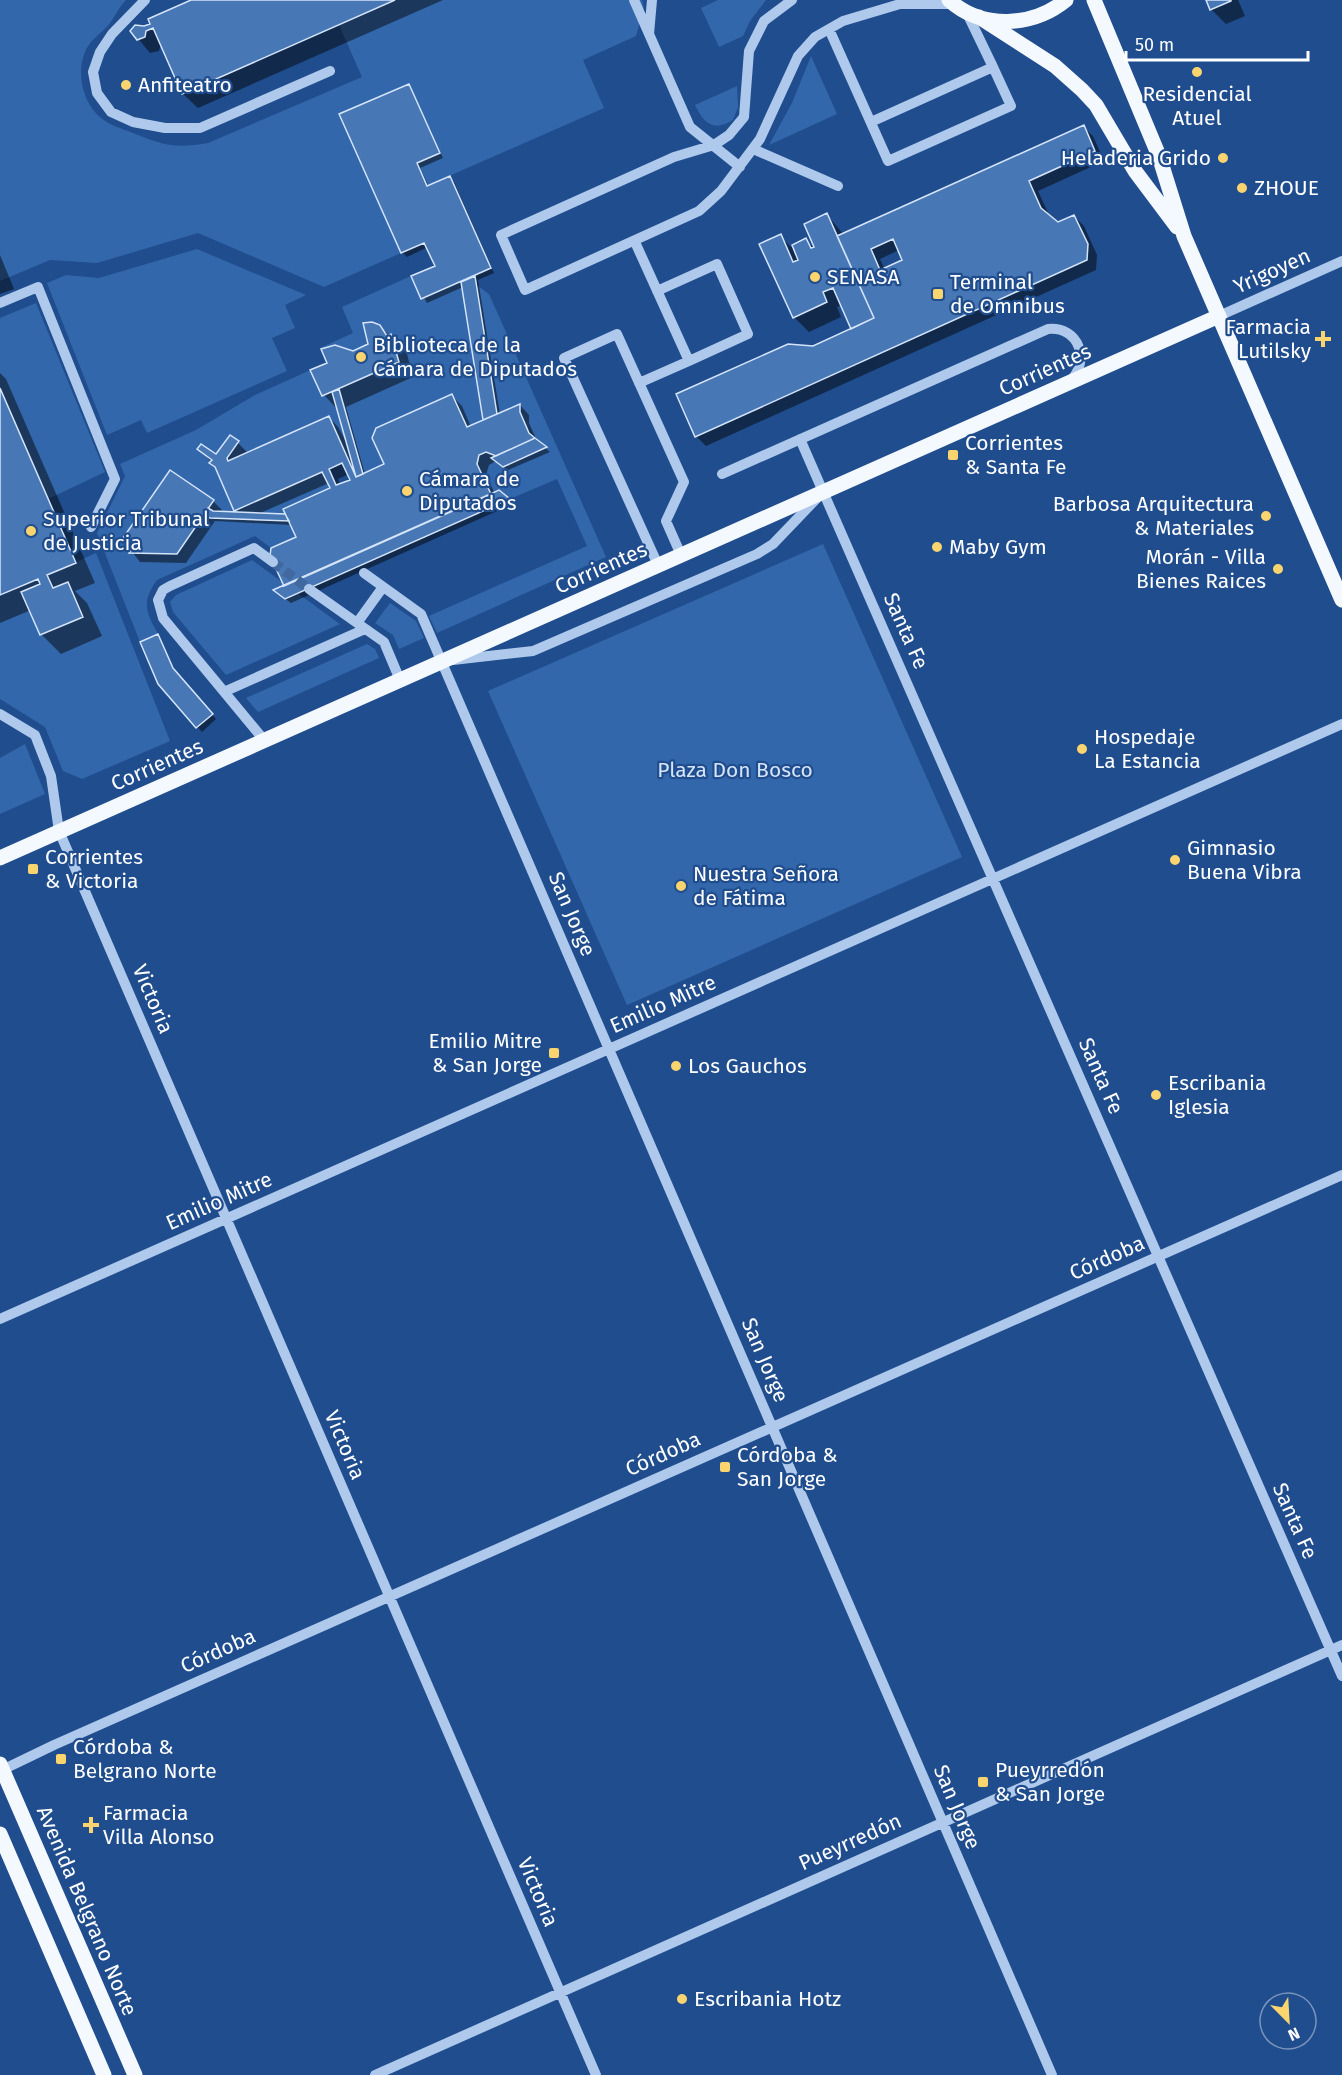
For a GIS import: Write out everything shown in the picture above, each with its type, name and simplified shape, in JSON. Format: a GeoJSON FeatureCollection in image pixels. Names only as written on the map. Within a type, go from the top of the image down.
{"type":"FeatureCollection","features":[{"type":"Feature","properties":{"kind":"main road"},"geometry":{"type":"LineString","coordinates":[[962,8],[1009,22],[1024,20],[1052,10],[1066,0]]}},
{"type":"Feature","properties":{"kind":"main road"},"geometry":{"type":"LineString","coordinates":[[1094,0],[1159,156],[1184,236],[1342,600]]}},
{"type":"Feature","properties":{"kind":"main road"},"geometry":{"type":"LineString","coordinates":[[962,8],[1055,66],[1082,90],[1100,111],[1136,171],[1184,236]]}},
{"type":"Feature","properties":{"kind":"main road","name":"Corrientes"},"geometry":{"type":"LineString","coordinates":[[0,858],[1219,316]]}},
{"type":"Feature","properties":{"kind":"main road","name":"Avenida Belgrano Norte"},"geometry":{"type":"LineString","coordinates":[[1,1769],[135,2075]]}},
{"type":"Feature","properties":{"kind":"main road"},"geometry":{"type":"LineString","coordinates":[[0,1834],[104,2075]]}},
{"type":"Feature","properties":{"kind":"street"},"geometry":{"type":"LineString","coordinates":[[145,0],[112,34],[100,52],[93,72],[97,93],[111,112],[133,122],[165,128],[200,128],[330,71]]}},
{"type":"Feature","properties":{"kind":"street"},"geometry":{"type":"LineString","coordinates":[[634,0],[690,127],[740,167]]}},
{"type":"Feature","properties":{"kind":"street"},"geometry":{"type":"LineString","coordinates":[[649,34],[652,0]]}},
{"type":"Feature","properties":{"kind":"street"},"geometry":{"type":"LineString","coordinates":[[792,0],[764,21],[749,51],[744,117],[729,135],[714,145],[674,157],[501,235],[525,290],[699,211],[721,191],[753,149],[798,56],[815,37],[829,29],[843,21],[900,4],[962,8],[1011,106],[888,161],[829,29]]}},
{"type":"Feature","properties":{"kind":"street"},"geometry":{"type":"LineString","coordinates":[[871,122],[993,67]]}},
{"type":"Feature","properties":{"kind":"street"},"geometry":{"type":"LineString","coordinates":[[753,149],[838,186]]}},
{"type":"Feature","properties":{"kind":"street"},"geometry":{"type":"LineString","coordinates":[[635,242],[688,361]]}},
{"type":"Feature","properties":{"kind":"street","name":"Yrigoyen"},"geometry":{"type":"LineString","coordinates":[[1219,316],[1342,261]]}},
{"type":"Feature","properties":{"kind":"street"},"geometry":{"type":"LineString","coordinates":[[639,383],[748,334],[717,264],[657,291]]}},
{"type":"Feature","properties":{"kind":"street"},"geometry":{"type":"LineString","coordinates":[[0,303],[38,287],[115,479],[91,527]]}},
{"type":"Feature","properties":{"kind":"street"},"geometry":{"type":"LineString","coordinates":[[722,474],[1048,329],[1065,330],[1074,337],[1079,346],[1079,368],[1067,383]]}},
{"type":"Feature","properties":{"kind":"street"},"geometry":{"type":"LineString","coordinates":[[658,565],[564,358],[617,334],[684,482],[666,521],[681,555]]}},
{"type":"Feature","properties":{"kind":"street","name":"Santa Fe"},"geometry":{"type":"LineString","coordinates":[[800,439],[1342,1676]]}},
{"type":"Feature","properties":{"kind":"street"},"geometry":{"type":"LineString","coordinates":[[442,661],[512,656],[533,651],[757,554],[773,544],[824,492]]}},
{"type":"Feature","properties":{"kind":"street"},"geometry":{"type":"LineString","coordinates":[[264,740],[226,691],[163,618],[158,600],[163,590],[170,586],[254,548],[273,562]]}},
{"type":"Feature","properties":{"kind":"street","name":"San Jorge"},"geometry":{"type":"LineString","coordinates":[[364,573],[421,614],[1052,2075]]}},
{"type":"Feature","properties":{"kind":"street"},"geometry":{"type":"LineString","coordinates":[[226,691],[361,626],[383,587]]}},
{"type":"Feature","properties":{"kind":"street"},"geometry":{"type":"LineString","coordinates":[[309,589],[384,642],[400,680]]}},
{"type":"Feature","properties":{"kind":"street","name":"Victoria"},"geometry":{"type":"LineString","coordinates":[[0,714],[35,735],[51,776],[59,831],[596,2075]]}},
{"type":"Feature","properties":{"kind":"street","name":"Emilio Mitre"},"geometry":{"type":"LineString","coordinates":[[0,1319],[1342,724]]}},
{"type":"Feature","properties":{"kind":"street","name":"Córdoba"},"geometry":{"type":"LineString","coordinates":[[1,1769],[1342,1175]]}},
{"type":"Feature","properties":{"kind":"street","name":"Pueyrredón"},"geometry":{"type":"LineString","coordinates":[[375,2075],[1342,1645]]}},
{"type":"Feature","properties":{"kind":"green space"},"geometry":{"type":"Polygon","coordinates":[[[0,0],[126,0],[108,26],[88,46],[81,74],[84,93],[93,110],[108,123],[153,140],[178,146],[208,143],[362,77],[339,25],[395,0],[642,0],[644,9],[636,36],[583,60],[604,108],[381,206],[401,253],[324,287],[198,233],[97,263],[50,260],[0,281],[0,0]]]}},
{"type":"Feature","properties":{"kind":"green space"},"geometry":{"type":"Polygon","coordinates":[[[718,0],[766,0],[750,21],[743,36],[719,47],[701,8],[718,0]]]}},
{"type":"Feature","properties":{"kind":"green space"},"geometry":{"type":"Polygon","coordinates":[[[811,56],[837,114],[769,145],[792,103],[811,56]]]}},
{"type":"Feature","properties":{"kind":"green space"},"geometry":{"type":"Polygon","coordinates":[[[737,86],[738,107],[733,120],[715,126],[702,117],[695,105],[737,86]]]}},
{"type":"Feature","properties":{"kind":"green space"},"geometry":{"type":"Polygon","coordinates":[[[197,249],[306,295],[285,305],[295,328],[272,338],[287,371],[147,433],[141,420],[107,435],[47,283],[66,275],[99,278],[197,249]]]}},
{"type":"Feature","properties":{"kind":"green space"},"geometry":{"type":"Polygon","coordinates":[[[411,276],[422,299],[468,279],[489,294],[606,557],[437,633],[429,616],[587,546],[557,479],[510,499],[499,490],[491,494],[477,464],[479,455],[486,452],[496,456],[491,458],[503,467],[547,446],[528,428],[519,404],[356,477],[329,416],[228,461],[230,435],[216,454],[201,444],[197,449],[212,460],[210,463],[215,467],[235,511],[322,472],[330,488],[283,509],[296,537],[271,548],[255,536],[157,580],[149,595],[147,607],[158,634],[140,642],[97,533],[125,476],[120,464],[196,430],[255,395],[326,363],[320,348],[353,333],[342,307],[411,276]]]}},
{"type":"Feature","properties":{"kind":"green space"},"geometry":{"type":"Polygon","coordinates":[[[36,303],[105,472],[48,499],[0,388],[0,318],[36,303]]]}},
{"type":"Feature","properties":{"kind":"green space","name":"Plaza Don Bosco"},"geometry":{"type":"Polygon","coordinates":[[[823,544],[962,857],[627,1005],[488,691],[823,544]]]}},
{"type":"Feature","properties":{"kind":"green space"},"geometry":{"type":"Polygon","coordinates":[[[96,553],[170,741],[82,779],[63,771],[45,727],[0,699],[0,595],[38,579],[40,584],[21,592],[40,635],[83,617],[68,582],[53,588],[47,575],[96,553]]]}},
{"type":"Feature","properties":{"kind":"green space"},"geometry":{"type":"Polygon","coordinates":[[[252,560],[340,624],[226,675],[173,612],[170,602],[176,595],[252,560]]]}},
{"type":"Feature","properties":{"kind":"green space"},"geometry":{"type":"Polygon","coordinates":[[[390,603],[416,621],[424,638],[399,649],[393,635],[375,623],[390,603]]]}},
{"type":"Feature","properties":{"kind":"green space"},"geometry":{"type":"Polygon","coordinates":[[[367,644],[375,649],[379,658],[258,712],[246,698],[367,644]]]}},
{"type":"Feature","properties":{"kind":"green space"},"geometry":{"type":"Polygon","coordinates":[[[25,744],[45,794],[0,814],[0,758],[25,744]]]}},
{"type":"Feature","properties":{"kind":"building"},"geometry":{"type":"Polygon","coordinates":[[[191,0],[395,0],[182,94],[153,28],[146,31],[145,37],[137,40],[130,31],[135,25],[150,24],[148,19],[191,0]]]}},
{"type":"Feature","properties":{"kind":"building"},"geometry":{"type":"Polygon","coordinates":[[[1206,0],[1231,0],[1231,1],[1210,10],[1206,0]]]}},
{"type":"Feature","properties":{"kind":"building"},"geometry":{"type":"Polygon","coordinates":[[[409,84],[440,153],[417,163],[427,186],[450,176],[491,268],[421,299],[411,276],[435,266],[424,243],[401,253],[339,114],[409,84]]]}},
{"type":"Feature","properties":{"kind":"building","name":"Terminal de Omnibus"},"geometry":{"type":"Polygon","coordinates":[[[1084,125],[1095,151],[1029,181],[1041,208],[1058,222],[1074,215],[1088,244],[1087,260],[695,437],[676,394],[788,344],[813,346],[874,318],[837,236],[1084,125]],[[893,239],[871,249],[880,270],[902,260],[893,239]]]}},
{"type":"Feature","properties":{"kind":"building","name":"SENASA"},"geometry":{"type":"Polygon","coordinates":[[[827,213],[874,318],[851,329],[833,288],[823,292],[827,302],[793,318],[759,244],[781,234],[793,262],[798,260],[792,245],[806,238],[811,248],[814,247],[804,224],[827,213]]]}},
{"type":"Feature","properties":{"kind":"building"},"geometry":{"type":"Polygon","coordinates":[[[475,276],[497,414],[483,420],[461,282],[475,276]]]}},
{"type":"Feature","properties":{"kind":"building","name":"Biblioteca de la Cámara de Diputados"},"geometry":{"type":"Polygon","coordinates":[[[372,322],[380,325],[387,336],[391,334],[399,362],[322,396],[310,370],[327,363],[321,349],[335,345],[353,351],[368,344],[363,323],[372,322]]]}},
{"type":"Feature","properties":{"kind":"building","name":"Superior Tribunal de Justicia"},"geometry":{"type":"Polygon","coordinates":[[[0,388],[76,563],[47,575],[53,588],[68,582],[83,617],[40,635],[21,592],[40,584],[38,579],[0,595],[0,388]]]}},
{"type":"Feature","properties":{"kind":"building"},"geometry":{"type":"Polygon","coordinates":[[[339,389],[363,474],[356,477],[332,392],[339,389]]]}},
{"type":"Feature","properties":{"kind":"building","name":"Cámara de Diputados"},"geometry":{"type":"Polygon","coordinates":[[[452,394],[467,427],[520,404],[520,412],[529,433],[535,438],[496,456],[486,452],[479,455],[477,464],[491,494],[284,586],[270,556],[271,548],[296,537],[283,509],[330,488],[322,472],[234,511],[215,467],[209,463],[212,460],[197,449],[201,444],[216,454],[230,435],[239,441],[227,458],[228,461],[329,416],[356,477],[384,464],[372,438],[376,428],[452,394]],[[342,463],[329,469],[336,485],[350,480],[342,463]]]}},
{"type":"Feature","properties":{"kind":"building"},"geometry":{"type":"Polygon","coordinates":[[[535,438],[547,447],[503,467],[491,458],[535,438]]]}},
{"type":"Feature","properties":{"kind":"building"},"geometry":{"type":"Polygon","coordinates":[[[170,470],[214,500],[177,554],[129,553],[138,541],[121,541],[170,470]]]}},
{"type":"Feature","properties":{"kind":"building"},"geometry":{"type":"Polygon","coordinates":[[[499,490],[510,499],[285,599],[273,590],[499,490]]]}},
{"type":"Feature","properties":{"kind":"building"},"geometry":{"type":"Polygon","coordinates":[[[208,508],[213,511],[285,514],[289,521],[210,518],[204,514],[208,508]]]}},
{"type":"Feature","properties":{"kind":"building"},"geometry":{"type":"Polygon","coordinates":[[[158,634],[173,668],[213,714],[196,728],[158,684],[140,642],[158,634]]]}},
{"type":"Feature","properties":{"kind":"tunnel"},"geometry":{"type":"LineString","coordinates":[[273,562],[309,589]]}},
{"type":"Feature","properties":{"kind":"place","name":"Residencial Atuel"},"geometry":{"type":"Point","coordinates":[1197,72]}},
{"type":"Feature","properties":{"kind":"place","name":"Anfiteatro"},"geometry":{"type":"Point","coordinates":[126,85]}},
{"type":"Feature","properties":{"kind":"place","name":"Heladeria Grido"},"geometry":{"type":"Point","coordinates":[1223,158]}},
{"type":"Feature","properties":{"kind":"place","name":"ZHOUE"},"geometry":{"type":"Point","coordinates":[1242,188]}},
{"type":"Feature","properties":{"kind":"place","name":"SENASA"},"geometry":{"type":"Point","coordinates":[815,277]}},
{"type":"Feature","properties":{"kind":"place","name":"Terminal de Omnibus"},"geometry":{"type":"Point","coordinates":[938,294]}},
{"type":"Feature","properties":{"kind":"place","name":"Farmacia Lutilsky"},"geometry":{"type":"Point","coordinates":[1323,339]}},
{"type":"Feature","properties":{"kind":"place","name":"Biblioteca de la Cámara de Diputados"},"geometry":{"type":"Point","coordinates":[361,357]}},
{"type":"Feature","properties":{"kind":"place","name":"Corrientes & Santa Fe"},"geometry":{"type":"Point","coordinates":[953,455]}},
{"type":"Feature","properties":{"kind":"place","name":"Cámara de Diputados"},"geometry":{"type":"Point","coordinates":[407,491]}},
{"type":"Feature","properties":{"kind":"place","name":"Barbosa Arquitectura & Materiales"},"geometry":{"type":"Point","coordinates":[1266,516]}},
{"type":"Feature","properties":{"kind":"place","name":"Superior Tribunal de Justicia"},"geometry":{"type":"Point","coordinates":[31,531]}},
{"type":"Feature","properties":{"kind":"place","name":"Maby Gym"},"geometry":{"type":"Point","coordinates":[937,547]}},
{"type":"Feature","properties":{"kind":"place","name":"Morán - Villa Bienes Raices"},"geometry":{"type":"Point","coordinates":[1278,569]}},
{"type":"Feature","properties":{"kind":"place","name":"Hospedaje La Estancia"},"geometry":{"type":"Point","coordinates":[1082,749]}},
{"type":"Feature","properties":{"kind":"place","name":"Gimnasio Buena Vibra"},"geometry":{"type":"Point","coordinates":[1175,860]}},
{"type":"Feature","properties":{"kind":"place","name":"Corrientes & Victoria"},"geometry":{"type":"Point","coordinates":[33,869]}},
{"type":"Feature","properties":{"kind":"place","name":"Nuestra Señora de Fátima"},"geometry":{"type":"Point","coordinates":[681,886]}},
{"type":"Feature","properties":{"kind":"place","name":"Emilio Mitre & San Jorge"},"geometry":{"type":"Point","coordinates":[554,1053]}},
{"type":"Feature","properties":{"kind":"place","name":"Los Gauchos"},"geometry":{"type":"Point","coordinates":[676,1066]}},
{"type":"Feature","properties":{"kind":"place","name":"Escribania Iglesia"},"geometry":{"type":"Point","coordinates":[1156,1095]}},
{"type":"Feature","properties":{"kind":"place","name":"Córdoba & San Jorge"},"geometry":{"type":"Point","coordinates":[725,1467]}},
{"type":"Feature","properties":{"kind":"place","name":"Córdoba & Belgrano Norte"},"geometry":{"type":"Point","coordinates":[61,1759]}},
{"type":"Feature","properties":{"kind":"place","name":"Pueyrredón & San Jorge"},"geometry":{"type":"Point","coordinates":[983,1782]}},
{"type":"Feature","properties":{"kind":"place","name":"Farmacia Villa Alonso"},"geometry":{"type":"Point","coordinates":[91,1825]}},
{"type":"Feature","properties":{"kind":"place","name":"Escribania Hotz"},"geometry":{"type":"Point","coordinates":[682,1999]}}]}
